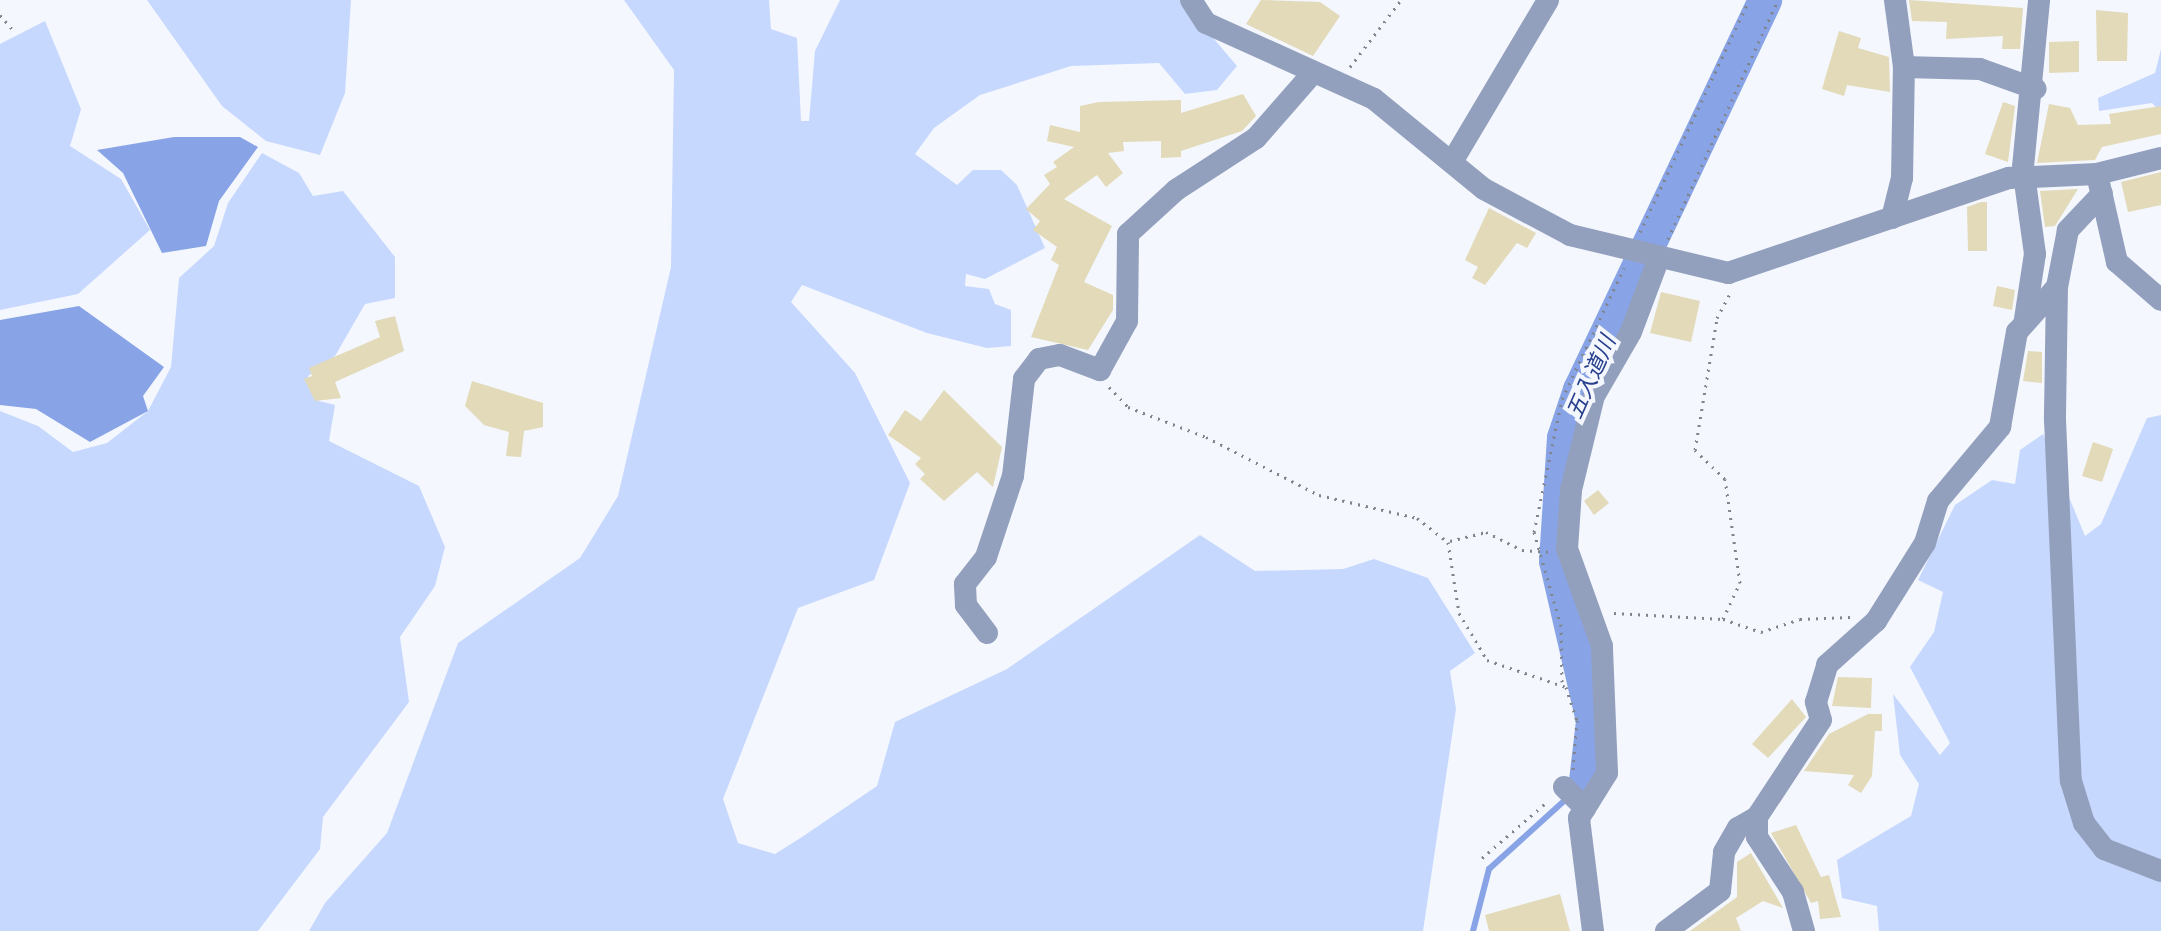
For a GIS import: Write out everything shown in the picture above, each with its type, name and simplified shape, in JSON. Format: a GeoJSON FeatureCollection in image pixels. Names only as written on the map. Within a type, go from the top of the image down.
{"type":"FeatureCollection","features":[{"type":"Feature","properties":{"kind":"street"},"geometry":{"type":"LineString","coordinates":[[1191,0],[1206,23],[1312,74],[1374,99],[1484,189],[1570,235],[1658,260],[1728,273],[2025,177],[2099,184],[2161,158]]}},
{"type":"Feature","properties":{"kind":"street"},"geometry":{"type":"LineString","coordinates":[[1452,162],[1548,0]]}},
{"type":"Feature","properties":{"kind":"street"},"geometry":{"type":"LineString","coordinates":[[1892,218],[1902,178],[1904,67],[1895,0]]}},
{"type":"Feature","properties":{"kind":"street"},"geometry":{"type":"LineString","coordinates":[[1666,931],[1720,891],[1724,852],[1738,828],[1757,817],[1821,720],[1816,702],[1827,665],[1876,621],[1925,543],[1938,501],[2000,427],[2025,319],[2035,254],[2025,177],[2036,89],[2033,2]]}},
{"type":"Feature","properties":{"kind":"street"},"geometry":{"type":"LineString","coordinates":[[1904,67],[1980,69],[2036,89]]}},
{"type":"Feature","properties":{"kind":"street"},"geometry":{"type":"LineString","coordinates":[[987,633],[966,605],[965,584],[986,557],[1013,476],[1024,379],[1039,359],[1060,355],[1100,370],[1127,321],[1128,234],[1176,190],[1256,138],[1312,74]]}},
{"type":"Feature","properties":{"kind":"street"},"geometry":{"type":"LineString","coordinates":[[2099,184],[2068,230],[2057,287],[2055,420],[2071,781],[2084,823],[2104,849],[2161,871]]}},
{"type":"Feature","properties":{"kind":"street"},"geometry":{"type":"LineString","coordinates":[[2099,184],[2117,262],[2161,300]]}},
{"type":"Feature","properties":{"kind":"street"},"geometry":{"type":"LineString","coordinates":[[1593,931],[1579,818],[1607,773],[1602,646],[1567,549],[1571,490],[1594,396],[1631,332],[1658,260]]}},
{"type":"Feature","properties":{"kind":"street"},"geometry":{"type":"LineString","coordinates":[[2025,319],[2057,287]]}},
{"type":"Feature","properties":{"kind":"street"},"geometry":{"type":"LineString","coordinates":[[1564,787],[1585,808]]}},
{"type":"Feature","properties":{"kind":"street"},"geometry":{"type":"LineString","coordinates":[[1757,817],[1757,837],[1793,892],[1804,931]]}},
{"type":"Feature","properties":{"kind":"path"},"geometry":{"type":"LineString","coordinates":[[1335,83],[1401,0]]}},
{"type":"Feature","properties":{"kind":"path"},"geometry":{"type":"LineString","coordinates":[[1630,252],[1749,0]]}},
{"type":"Feature","properties":{"kind":"path"},"geometry":{"type":"LineString","coordinates":[[1658,260],[1778,0]]}},
{"type":"Feature","properties":{"kind":"path"},"geometry":{"type":"LineString","coordinates":[[0,15],[12,29]]}},
{"type":"Feature","properties":{"kind":"path"},"geometry":{"type":"LineString","coordinates":[[1723,619],[1740,583],[1725,479],[1695,450],[1717,318],[1733,286],[1728,273]]}},
{"type":"Feature","properties":{"kind":"path"},"geometry":{"type":"LineString","coordinates":[[1100,370],[1128,407],[1206,437],[1319,495],[1417,518],[1448,542],[1459,613],[1487,660],[1566,687],[1577,720],[1577,761],[1564,787],[1482,858]]}},
{"type":"Feature","properties":{"kind":"path"},"geometry":{"type":"LineString","coordinates":[[1448,542],[1486,532],[1540,553]]}},
{"type":"Feature","properties":{"kind":"path"},"geometry":{"type":"LineString","coordinates":[[1591,614],[1723,619],[1761,632],[1800,619],[1876,621]]}},
{"type":"Feature","properties":{"kind":"shaded area"},"geometry":{"type":"Polygon","coordinates":[[[147,0],[351,0],[345,93],[320,155],[266,141],[222,106],[147,0]]]}},
{"type":"Feature","properties":{"kind":"shaded area"},"geometry":{"type":"Polygon","coordinates":[[[624,0],[769,0],[771,29],[797,38],[801,121],[809,121],[815,51],[840,0],[1181,0],[1237,66],[1217,90],[1185,94],[1159,63],[1071,66],[980,95],[934,128],[915,154],[957,185],[973,170],[1001,170],[1017,185],[1045,248],[985,279],[966,274],[965,286],[989,289],[995,304],[1011,310],[1011,346],[987,348],[927,333],[802,285],[791,302],[855,373],[910,483],[874,580],[798,608],[723,799],[738,843],[775,854],[802,837],[877,786],[895,722],[1007,669],[1200,535],[1255,571],[1343,569],[1374,559],[1428,578],[1475,653],[1450,671],[1456,709],[1423,931],[309,931],[325,903],[387,833],[458,643],[580,558],[618,496],[671,267],[674,70],[624,0]]]}},
{"type":"Feature","properties":{"kind":"shaded area"},"geometry":{"type":"Polygon","coordinates":[[[45,21],[81,109],[70,146],[121,179],[150,230],[78,294],[0,310],[0,44],[45,21]]]}},
{"type":"Feature","properties":{"kind":"shaded area"},"geometry":{"type":"Polygon","coordinates":[[[2161,49],[2161,113],[2152,103],[2099,111],[2098,98],[2155,73],[2161,49]]]}},
{"type":"Feature","properties":{"kind":"shaded area"},"geometry":{"type":"Polygon","coordinates":[[[262,153],[299,173],[313,196],[343,191],[395,257],[395,298],[365,304],[335,356],[308,376],[319,401],[335,405],[329,441],[419,486],[445,547],[435,586],[400,637],[409,702],[323,817],[320,849],[258,931],[0,931],[0,411],[38,426],[73,452],[107,443],[148,411],[171,367],[179,278],[214,246],[228,203],[262,153]]]}},
{"type":"Feature","properties":{"kind":"shaded area"},"geometry":{"type":"Polygon","coordinates":[[[2161,415],[2161,931],[1879,931],[1877,906],[1842,898],[1837,860],[1911,816],[1919,784],[1900,755],[1893,694],[1940,755],[1950,743],[1910,667],[1934,632],[1943,592],[1918,580],[1955,505],[1992,480],[2015,484],[2020,450],[2043,434],[2085,536],[2101,524],[2147,418],[2161,415]]]}},
{"type":"Feature","properties":{"kind":"water"},"geometry":{"type":"Polygon","coordinates":[[[174,137],[240,137],[258,147],[219,201],[206,246],[162,253],[123,173],[97,150],[174,137]]]}},
{"type":"Feature","properties":{"kind":"water"},"geometry":{"type":"Polygon","coordinates":[[[79,306],[164,367],[143,396],[148,411],[90,442],[36,409],[0,405],[0,320],[79,306]]]}},
{"type":"Feature","properties":{"kind":"building"},"geometry":{"type":"Polygon","coordinates":[[[1261,0],[1320,2],[1340,16],[1313,56],[1246,24],[1261,0]]]}},
{"type":"Feature","properties":{"kind":"building"},"geometry":{"type":"Polygon","coordinates":[[[1909,0],[2023,8],[2020,49],[2002,49],[2003,36],[1946,39],[1947,22],[1912,21],[1909,0]]]}},
{"type":"Feature","properties":{"kind":"building"},"geometry":{"type":"Polygon","coordinates":[[[2096,10],[2128,13],[2127,61],[2097,61],[2096,10]]]}},
{"type":"Feature","properties":{"kind":"building"},"geometry":{"type":"Polygon","coordinates":[[[1839,31],[1861,38],[1858,48],[1889,57],[1890,92],[1847,85],[1844,96],[1822,89],[1839,31]]]}},
{"type":"Feature","properties":{"kind":"building"},"geometry":{"type":"Polygon","coordinates":[[[2079,41],[2079,72],[2049,73],[2049,42],[2079,41]]]}},
{"type":"Feature","properties":{"kind":"building"},"geometry":{"type":"Polygon","coordinates":[[[1243,94],[1256,116],[1242,131],[1181,151],[1181,157],[1161,158],[1161,141],[1123,142],[1124,151],[1108,153],[1123,173],[1106,187],[1097,175],[1064,199],[1112,226],[1084,282],[1113,295],[1113,310],[1088,350],[1031,337],[1059,265],[1051,260],[1057,247],[1033,230],[1040,221],[1026,209],[1050,184],[1044,175],[1057,167],[1053,162],[1074,147],[1047,141],[1050,125],[1080,132],[1080,106],[1099,102],[1181,100],[1181,113],[1243,94]]]}},
{"type":"Feature","properties":{"kind":"building"},"geometry":{"type":"Polygon","coordinates":[[[2003,102],[2015,106],[2008,162],[1985,154],[2003,102]]]}},
{"type":"Feature","properties":{"kind":"building"},"geometry":{"type":"Polygon","coordinates":[[[2049,104],[2070,108],[2078,125],[2111,124],[2109,114],[2161,106],[2161,134],[2102,147],[2095,160],[2037,163],[2049,104]]]}},
{"type":"Feature","properties":{"kind":"building"},"geometry":{"type":"Polygon","coordinates":[[[2161,172],[2161,205],[2128,212],[2121,182],[2161,172]]]}},
{"type":"Feature","properties":{"kind":"building"},"geometry":{"type":"Polygon","coordinates":[[[2078,189],[2055,226],[2045,227],[2040,191],[2078,189]]]}},
{"type":"Feature","properties":{"kind":"building"},"geometry":{"type":"Polygon","coordinates":[[[1987,202],[1987,251],[1968,251],[1967,207],[1987,202]]]}},
{"type":"Feature","properties":{"kind":"building"},"geometry":{"type":"Polygon","coordinates":[[[1489,208],[1536,233],[1527,248],[1517,243],[1485,285],[1472,278],[1478,267],[1465,260],[1489,208]]]}},
{"type":"Feature","properties":{"kind":"building"},"geometry":{"type":"Polygon","coordinates":[[[1997,286],[2015,290],[2012,310],[1993,306],[1997,286]]]}},
{"type":"Feature","properties":{"kind":"building"},"geometry":{"type":"Polygon","coordinates":[[[1661,292],[1700,301],[1691,342],[1650,333],[1661,292]]]}},
{"type":"Feature","properties":{"kind":"building"},"geometry":{"type":"Polygon","coordinates":[[[395,316],[404,351],[335,382],[341,398],[315,401],[304,379],[312,376],[309,368],[380,337],[375,321],[395,316]]]}},
{"type":"Feature","properties":{"kind":"building"},"geometry":{"type":"Polygon","coordinates":[[[2028,351],[2042,352],[2042,383],[2023,381],[2028,351]]]}},
{"type":"Feature","properties":{"kind":"building"},"geometry":{"type":"Polygon","coordinates":[[[472,381],[543,403],[543,427],[524,431],[521,457],[506,456],[509,432],[484,425],[465,406],[472,381]]]}},
{"type":"Feature","properties":{"kind":"building"},"geometry":{"type":"Polygon","coordinates":[[[944,390],[1002,447],[993,487],[977,472],[944,501],[920,479],[925,474],[915,464],[921,458],[888,435],[905,410],[921,421],[944,390]]]}},
{"type":"Feature","properties":{"kind":"building"},"geometry":{"type":"Polygon","coordinates":[[[2093,442],[2113,449],[2102,482],[2082,476],[2093,442]]]}},
{"type":"Feature","properties":{"kind":"building"},"geometry":{"type":"Polygon","coordinates":[[[1598,490],[1609,503],[1594,515],[1584,501],[1598,490]]]}},
{"type":"Feature","properties":{"kind":"building"},"geometry":{"type":"Polygon","coordinates":[[[1838,677],[1872,678],[1871,708],[1832,706],[1838,677]]]}},
{"type":"Feature","properties":{"kind":"building"},"geometry":{"type":"Polygon","coordinates":[[[1792,699],[1806,717],[1768,758],[1752,744],[1792,699]]]}},
{"type":"Feature","properties":{"kind":"building"},"geometry":{"type":"Polygon","coordinates":[[[1868,714],[1882,714],[1882,731],[1875,731],[1872,776],[1861,793],[1848,785],[1854,775],[1804,771],[1829,734],[1868,714]]]}},
{"type":"Feature","properties":{"kind":"building"},"geometry":{"type":"Polygon","coordinates":[[[1796,825],[1821,877],[1829,875],[1841,917],[1820,919],[1818,901],[1811,903],[1771,833],[1796,825]]]}},
{"type":"Feature","properties":{"kind":"building"},"geometry":{"type":"Polygon","coordinates":[[[1751,853],[1783,908],[1763,901],[1736,918],[1741,931],[1690,931],[1737,897],[1737,862],[1751,853]]]}},
{"type":"Feature","properties":{"kind":"building"},"geometry":{"type":"Polygon","coordinates":[[[1560,894],[1570,931],[1489,931],[1485,915],[1560,894]]]}},
{"type":"Feature","properties":{"kind":"waterway","name":"五入道川"},"geometry":{"type":"LineString","coordinates":[[1586,781],[1593,721],[1556,561],[1564,438],[1580,390],[1765,0]]}},
{"type":"Feature","properties":{"kind":"waterway"},"geometry":{"type":"LineString","coordinates":[[1473,931],[1489,869],[1586,781]]}}]}
